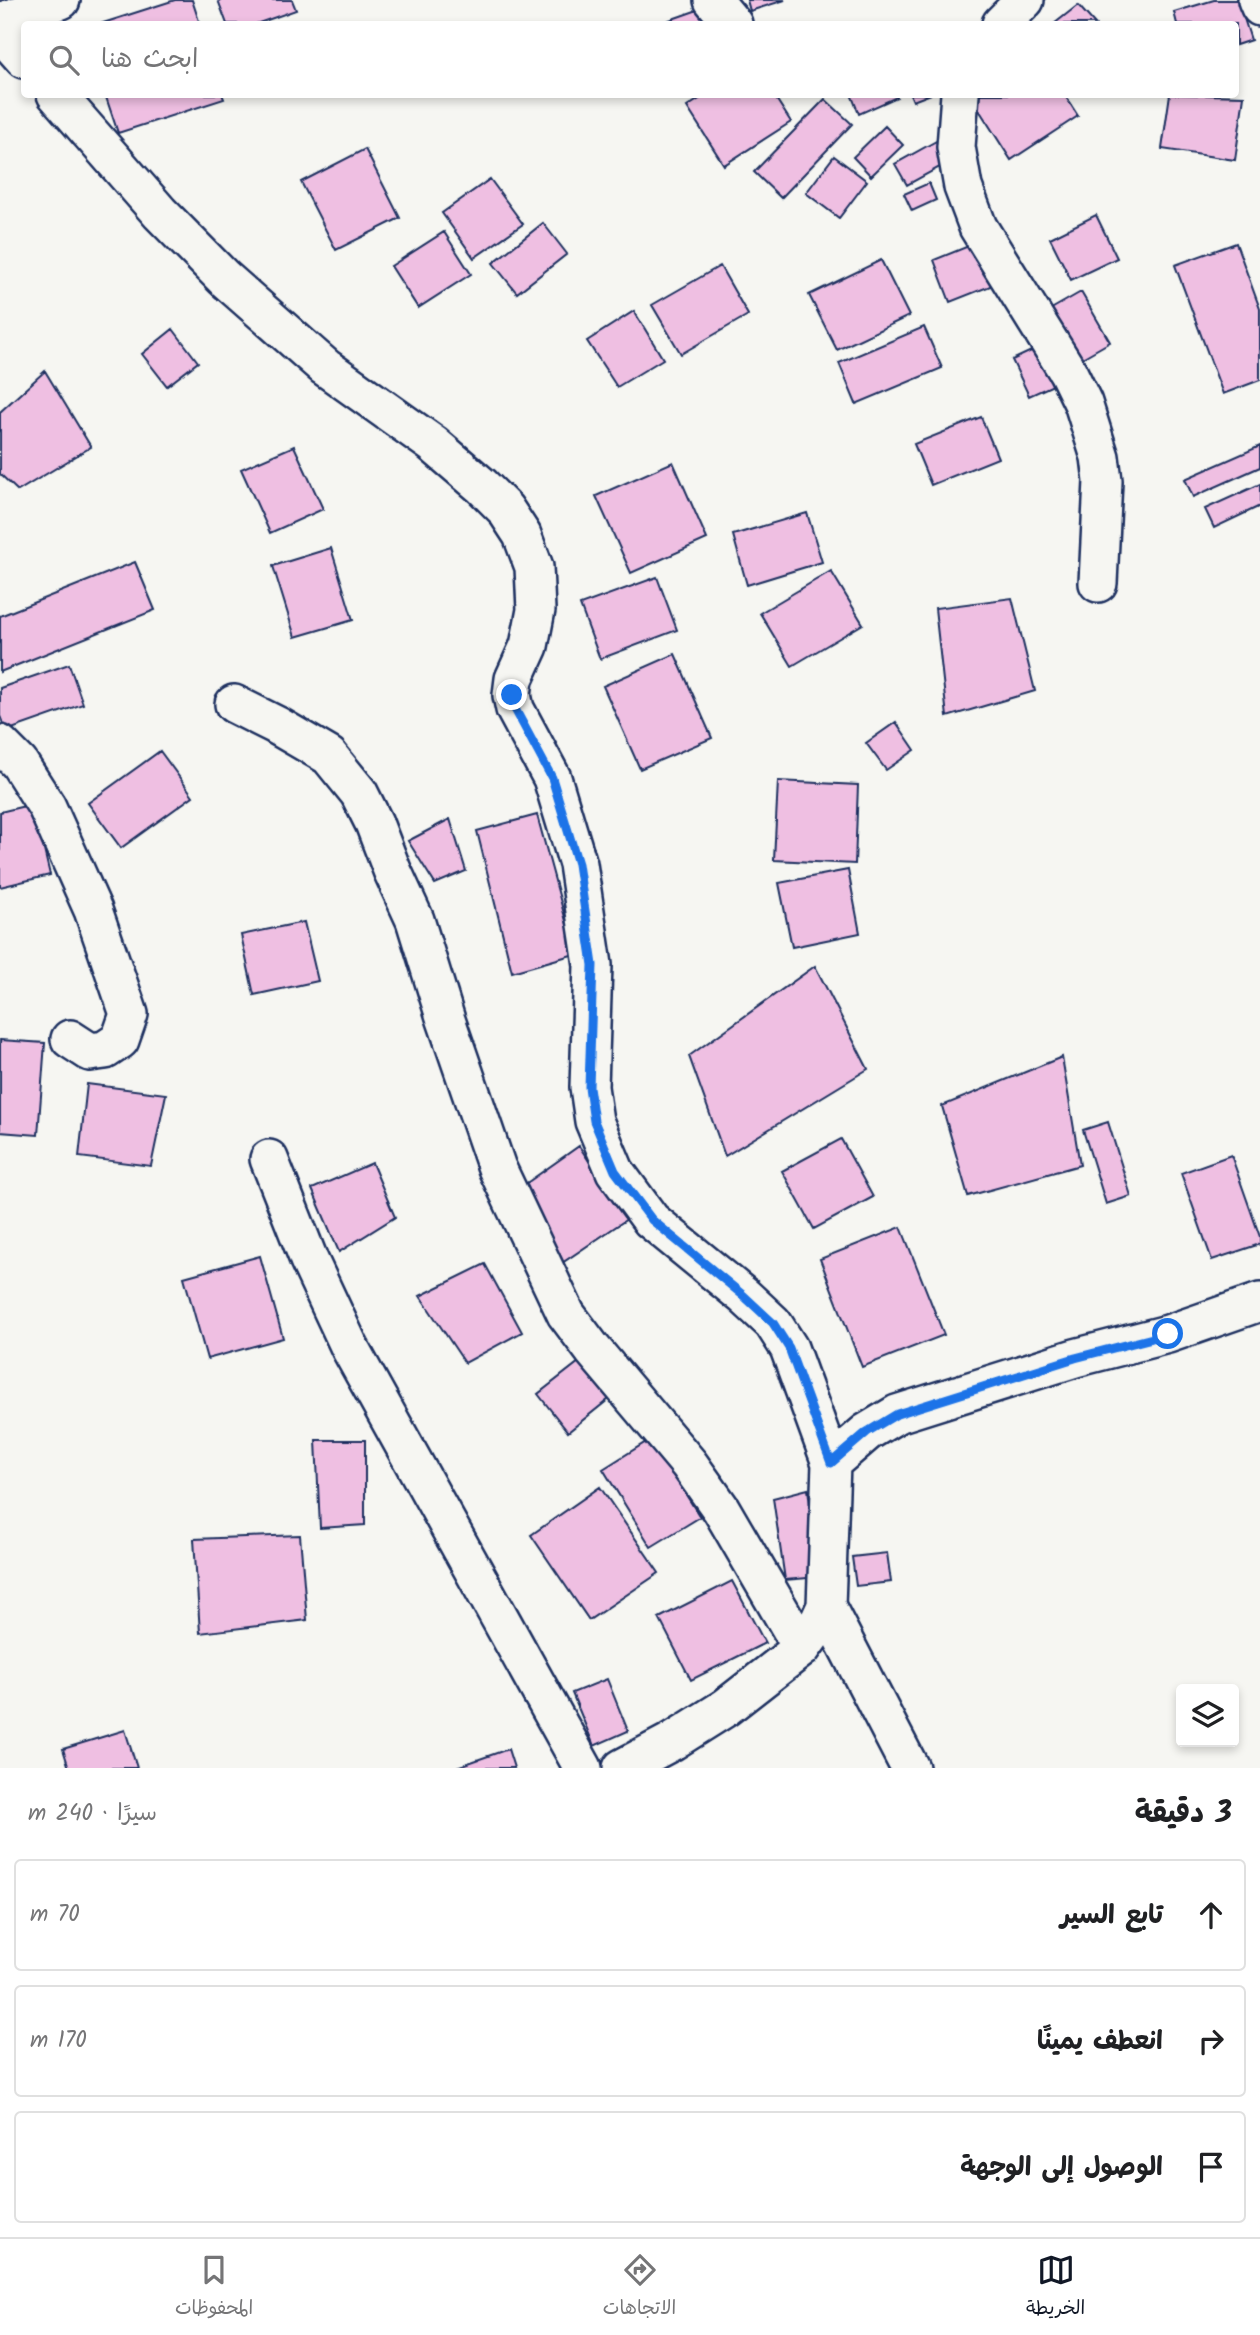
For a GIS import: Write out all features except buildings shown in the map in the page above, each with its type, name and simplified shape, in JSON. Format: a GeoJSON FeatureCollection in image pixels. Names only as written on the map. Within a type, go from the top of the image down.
{"type":"FeatureCollection","features":[{"type":"Feature","properties":{"kind":"street"},"geometry":{"type":"LineString","coordinates":[[0,22],[61,0]]}},
{"type":"Feature","properties":{"kind":"street"},"geometry":{"type":"LineString","coordinates":[[713,0],[730,21]]}},
{"type":"Feature","properties":{"kind":"street"},"geometry":{"type":"LineString","coordinates":[[1004,21],[1025,0]]}},
{"type":"Feature","properties":{"kind":"street"},"geometry":{"type":"LineString","coordinates":[[1257,0],[1260,7]]}},
{"type":"Feature","properties":{"kind":"street"},"geometry":{"type":"LineString","coordinates":[[0,32],[21,56]]}},
{"type":"Feature","properties":{"kind":"street"},"geometry":{"type":"LineString","coordinates":[[59,98],[160,213],[233,287],[325,367],[433,444],[497,501],[522,535],[534,568],[536,610],[528,646],[514,679],[512,695],[515,709],[552,778],[578,864],[593,965],[589,1087],[594,1121],[615,1171],[652,1220],[773,1323],[789,1348],[831,1463],[826,1606],[815,1630],[802,1648],[725,1708],[671,1742],[622,1768]]}},
{"type":"Feature","properties":{"kind":"street"},"geometry":{"type":"LineString","coordinates":[[960,98],[956,147],[963,187],[978,227],[1068,372],[1083,403],[1100,457],[1103,481],[1098,583]]}},
{"type":"Feature","properties":{"kind":"street"},"geometry":{"type":"LineString","coordinates":[[234,704],[329,756],[359,793],[415,920],[497,1168],[566,1314],[689,1464],[722,1509],[802,1648]]}},
{"type":"Feature","properties":{"kind":"street"},"geometry":{"type":"LineString","coordinates":[[0,744],[19,763],[47,807],[93,909],[129,1014],[120,1040],[105,1050],[90,1052],[70,1039]]}},
{"type":"Feature","properties":{"kind":"street"},"geometry":{"type":"LineString","coordinates":[[269,1159],[310,1260],[350,1348],[583,1768]]}},
{"type":"Feature","properties":{"kind":"street"},"geometry":{"type":"LineString","coordinates":[[831,1463],[867,1432],[897,1414],[1075,1358],[1168,1334],[1260,1302]]}},
{"type":"Feature","properties":{"kind":"street"},"geometry":{"type":"LineString","coordinates":[[826,1606],[910,1768]]}},
{"type":"Feature","properties":{"kind":"route"},"geometry":{"type":"LineString","coordinates":[[512,695],[515,709],[552,778],[578,864],[593,965],[589,1087],[594,1121],[615,1171],[652,1220],[773,1323],[789,1348],[831,1463],[867,1432],[897,1414],[1075,1358],[1168,1334]]}}]}
